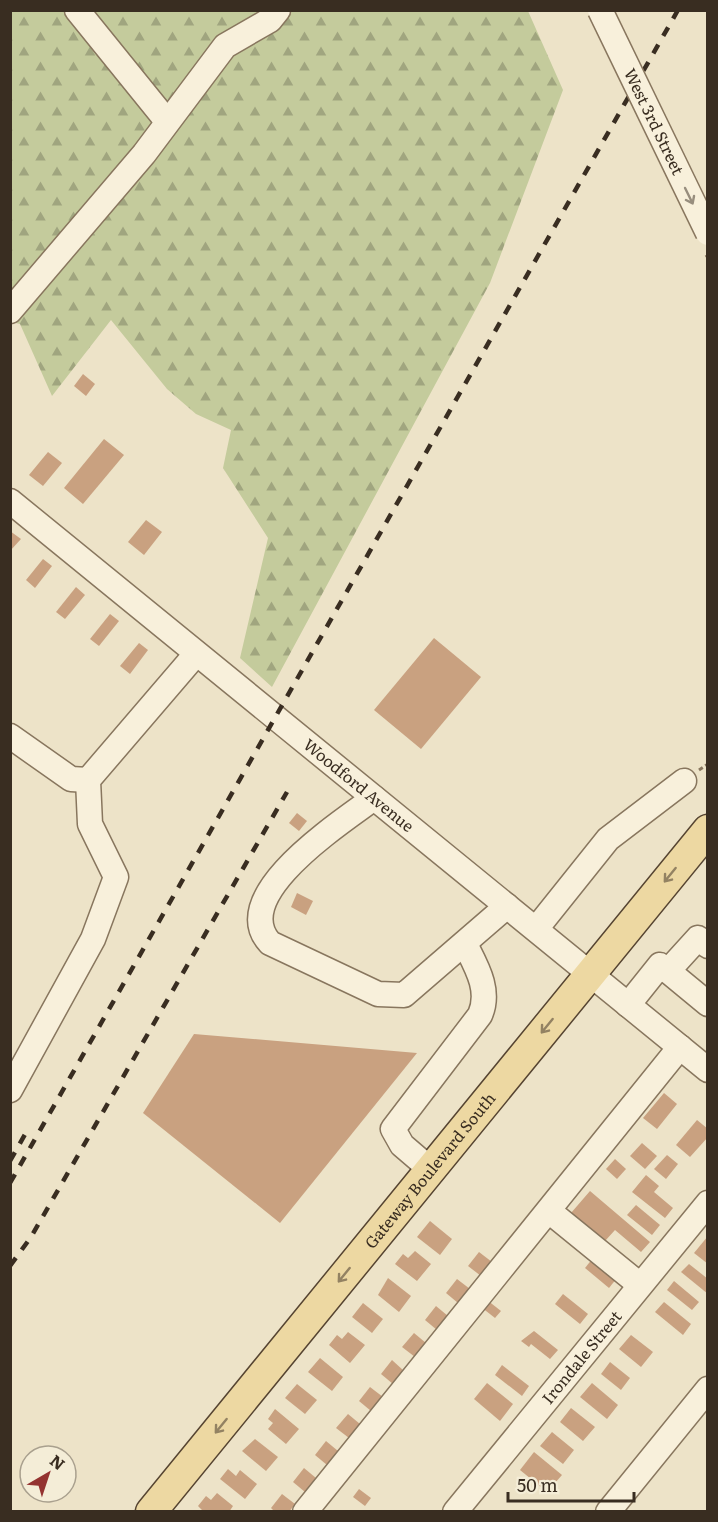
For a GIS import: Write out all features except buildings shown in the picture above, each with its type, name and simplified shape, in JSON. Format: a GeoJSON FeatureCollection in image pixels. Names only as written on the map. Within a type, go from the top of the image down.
{"type":"FeatureCollection","features":[{"type":"Feature","properties":{"kind":"main road","name":"Gateway Boulevard South"},"geometry":{"type":"LineString","coordinates":[[151,1512],[708,830]]}},
{"type":"Feature","properties":{"kind":"street"},"geometry":{"type":"LineString","coordinates":[[77,10],[166,120]]}},
{"type":"Feature","properties":{"kind":"street"},"geometry":{"type":"LineString","coordinates":[[10,311],[144,154],[166,120],[225,46],[270,20],[278,10]]}},
{"type":"Feature","properties":{"kind":"street","name":"West 3rd Street"},"geometry":{"type":"LineString","coordinates":[[600,10],[707,249]]}},
{"type":"Feature","properties":{"kind":"street","name":"Woodford Avenue"},"geometry":{"type":"LineString","coordinates":[[10,501],[708,1070]]}},
{"type":"Feature","properties":{"kind":"street"},"geometry":{"type":"LineString","coordinates":[[10,1090],[93,939],[116,877],[90,824],[88,780],[196,654]]}},
{"type":"Feature","properties":{"kind":"street"},"geometry":{"type":"LineString","coordinates":[[10,736],[71,779],[88,780]]}},
{"type":"Feature","properties":{"kind":"street"},"geometry":{"type":"LineString","coordinates":[[536,929],[608,839],[684,782]]}},
{"type":"Feature","properties":{"kind":"street"},"geometry":{"type":"LineString","coordinates":[[374,798],[310,846],[274,882],[265,898],[261,933],[270,943],[378,994],[393,996],[413,989],[507,906]]}},
{"type":"Feature","properties":{"kind":"street"},"geometry":{"type":"LineString","coordinates":[[668,971],[698,938],[708,946]]}},
{"type":"Feature","properties":{"kind":"street"},"geometry":{"type":"LineString","coordinates":[[430,1169],[402,1145],[393,1130],[480,1015],[484,1005],[482,980],[465,944]]}},
{"type":"Feature","properties":{"kind":"street"},"geometry":{"type":"LineString","coordinates":[[628,1005],[660,965],[708,1004]]}},
{"type":"Feature","properties":{"kind":"street"},"geometry":{"type":"LineString","coordinates":[[305,1512],[680,1047]]}},
{"type":"Feature","properties":{"kind":"street","name":"Irondale Street"},"geometry":{"type":"LineString","coordinates":[[455,1512],[708,1203]]}},
{"type":"Feature","properties":{"kind":"street"},"geometry":{"type":"LineString","coordinates":[[549,1211],[640,1286]]}},
{"type":"Feature","properties":{"kind":"street"},"geometry":{"type":"LineString","coordinates":[[608,1512],[708,1389]]}},
{"type":"Feature","properties":{"kind":"green space"},"geometry":{"type":"Polygon","coordinates":[[[10,11],[528,11],[563,90],[490,283],[272,687],[240,658],[268,538],[223,468],[231,430],[196,414],[167,389],[111,320],[52,396],[20,324],[11,322],[10,11]]]}},
{"type":"Feature","properties":{"kind":"railway"},"geometry":{"type":"LineString","coordinates":[[10,1183],[678,10]]}},
{"type":"Feature","properties":{"kind":"railway"},"geometry":{"type":"LineString","coordinates":[[10,1266],[31,1237],[287,792]]}},
{"type":"Feature","properties":{"kind":"railway"},"geometry":{"type":"LineString","coordinates":[[10,1161],[28,1129]]}}]}
